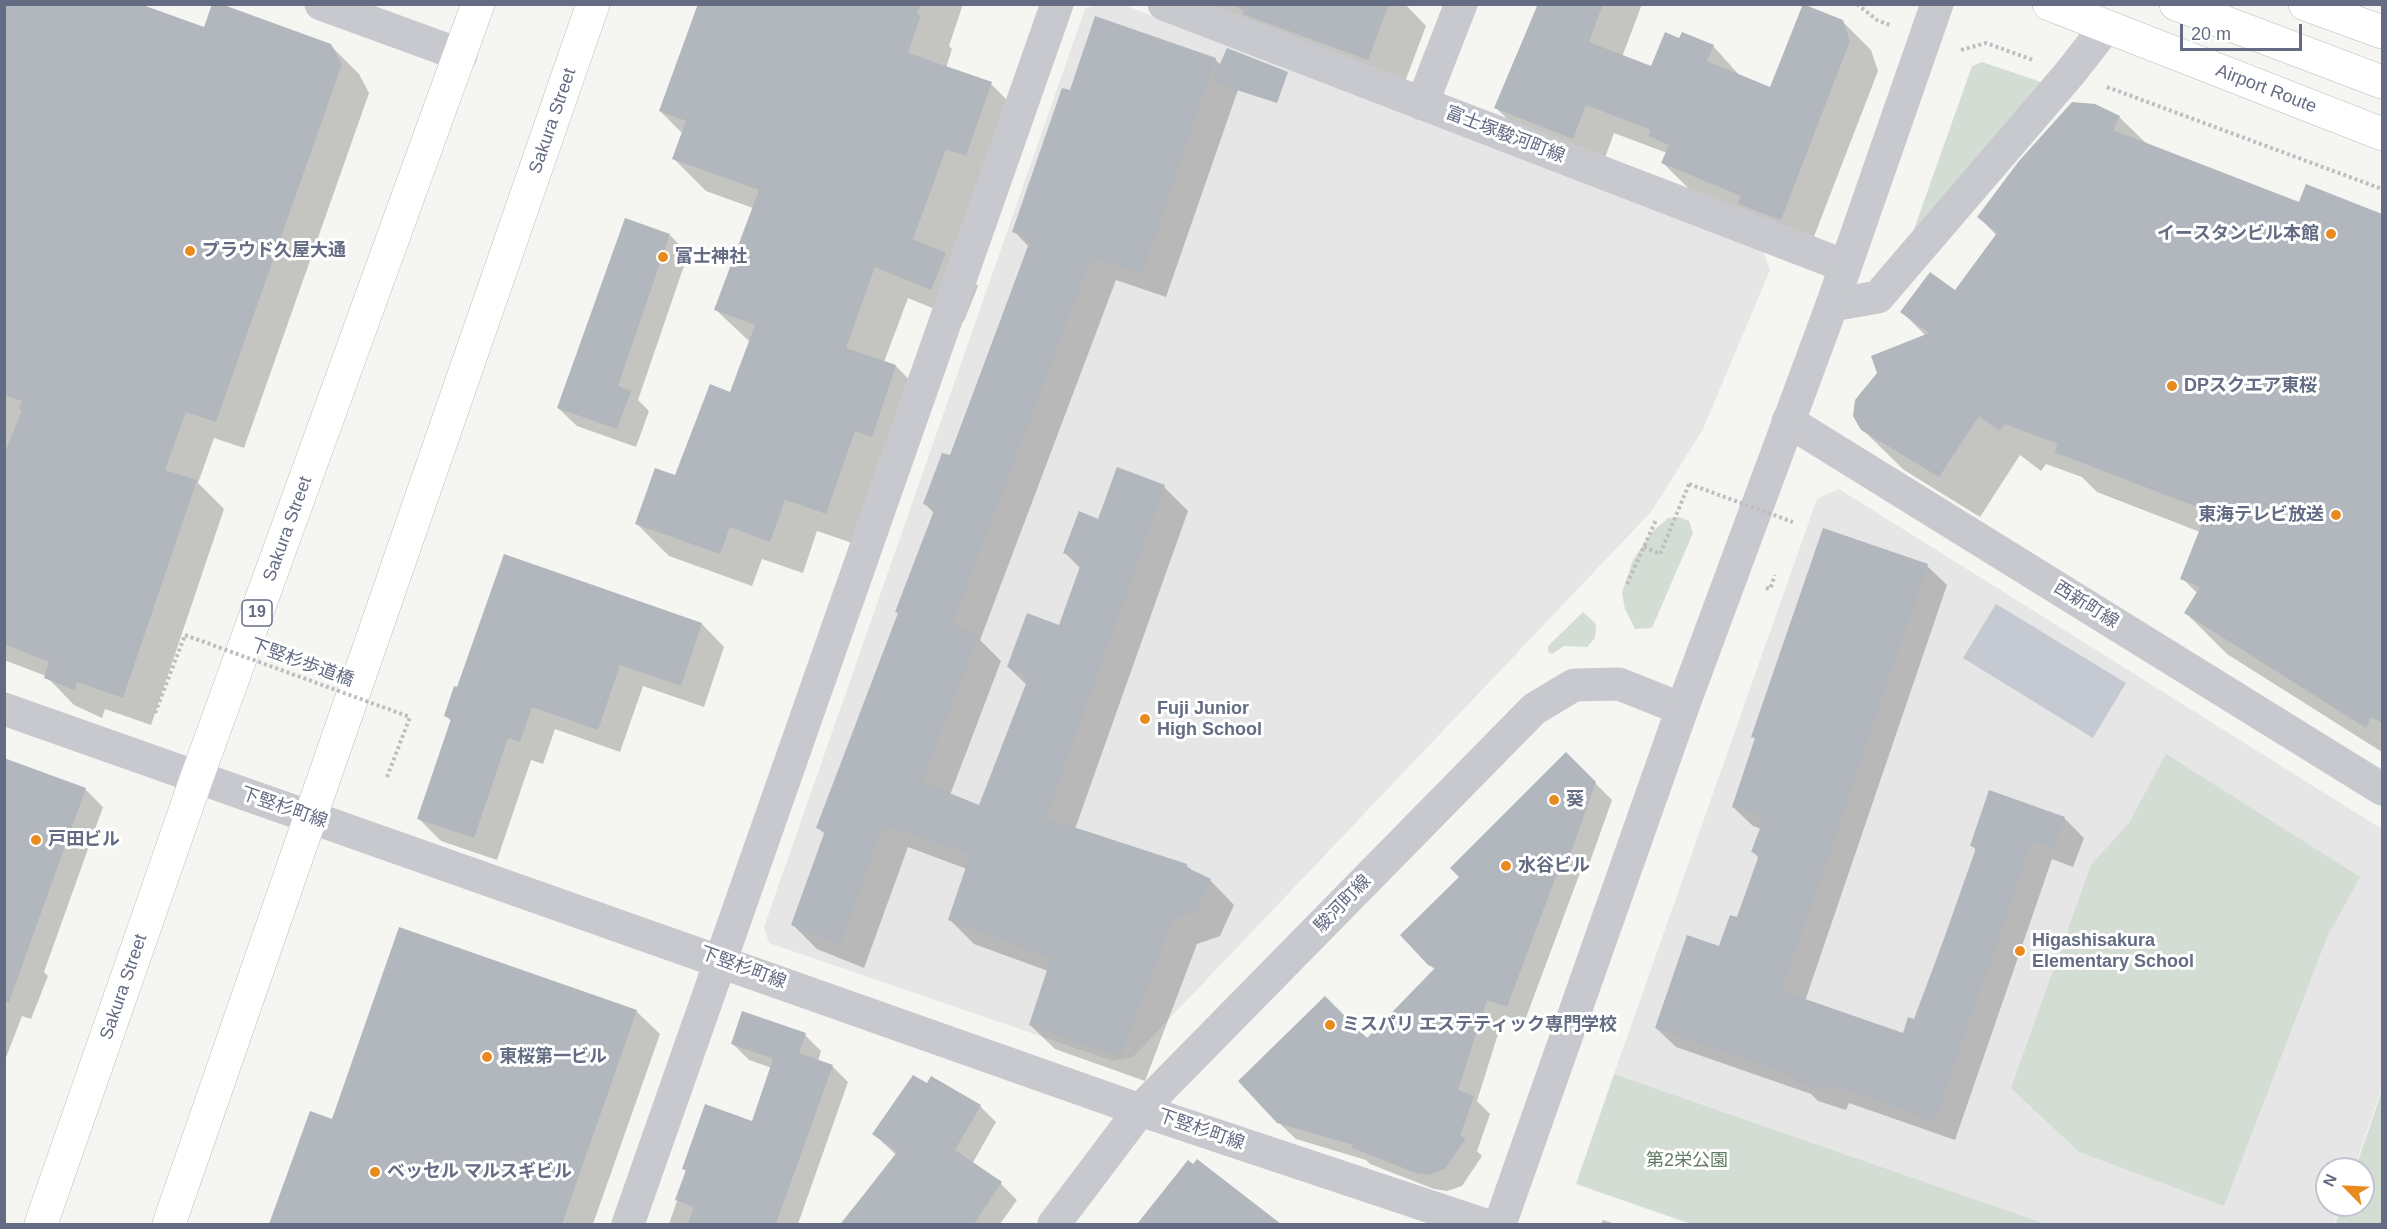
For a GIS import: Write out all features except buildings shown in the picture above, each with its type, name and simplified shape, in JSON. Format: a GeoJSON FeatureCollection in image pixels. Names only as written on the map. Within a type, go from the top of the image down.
{"type":"FeatureCollection","features":[{"type":"Feature","properties":{"kind":"main road","name":"Sakura Street"},"geometry":{"type":"LineString","coordinates":[[41,1224],[197,777],[478,4]]}},
{"type":"Feature","properties":{"kind":"main road","name":"Sakura Street"},"geometry":{"type":"LineString","coordinates":[[169,1224],[593,4]]}},
{"type":"Feature","properties":{"kind":"main road","name":"Airport Route"},"geometry":{"type":"LineString","coordinates":[[2049,4],[2382,135]]}},
{"type":"Feature","properties":{"kind":"main road"},"geometry":{"type":"LineString","coordinates":[[2176,4],[2382,82]]}},
{"type":"Feature","properties":{"kind":"main road"},"geometry":{"type":"LineString","coordinates":[[2305,4],[2382,32]]}},
{"type":"Feature","properties":{"kind":"main road"},"geometry":{"type":"LineString","coordinates":[[2367,4],[2382,11]]}},
{"type":"Feature","properties":{"kind":"street"},"geometry":{"type":"LineString","coordinates":[[321,4],[461,55]]}},
{"type":"Feature","properties":{"kind":"street"},"geometry":{"type":"LineString","coordinates":[[628,1224],[1057,4]]}},
{"type":"Feature","properties":{"kind":"street","name":"富士塚駿河町線"},"geometry":{"type":"LineString","coordinates":[[1164,4],[1845,266]]}},
{"type":"Feature","properties":{"kind":"street"},"geometry":{"type":"LineString","coordinates":[[1422,104],[1461,4]]}},
{"type":"Feature","properties":{"kind":"street"},"geometry":{"type":"LineString","coordinates":[[1500,1224],[1682,709],[1833,305],[1937,4]]}},
{"type":"Feature","properties":{"kind":"street"},"geometry":{"type":"LineString","coordinates":[[1833,305],[1878,297],[2070,73],[2106,27]]}},
{"type":"Feature","properties":{"kind":"street","name":"西新町線"},"geometry":{"type":"LineString","coordinates":[[1788,421],[2382,789]]}},
{"type":"Feature","properties":{"kind":"street","name":"駿河町線"},"geometry":{"type":"LineString","coordinates":[[1054,1224],[1140,1110],[1534,709],[1574,685],[1619,684],[1682,709]]}},
{"type":"Feature","properties":{"kind":"street","name":"下竪杉町線"},"geometry":{"type":"LineString","coordinates":[[4,709],[1140,1110],[1482,1224]]}},
{"type":"Feature","properties":{"kind":"path"},"geometry":{"type":"LineString","coordinates":[[1857,4],[1876,20],[1964,51],[1986,43],[2382,189]]}},
{"type":"Feature","properties":{"kind":"path"},"geometry":{"type":"LineString","coordinates":[[1644,547],[1660,554],[1689,484],[1793,522]]}},
{"type":"Feature","properties":{"kind":"path"},"geometry":{"type":"LineString","coordinates":[[1627,584],[1656,520]]}},
{"type":"Feature","properties":{"kind":"path","name":"下竪杉歩道橋"},"geometry":{"type":"LineString","coordinates":[[155,713],[185,635],[410,717],[387,777]]}},
{"type":"Feature","properties":{"kind":"shaded area","name":"Fuji Junior High School"},"geometry":{"type":"Polygon","coordinates":[[[1095,5],[1124,5],[1763,251],[1770,270],[1703,429],[1651,512],[1133,1057],[1113,1061],[769,943],[764,927],[1085,9],[1095,5]]]}},
{"type":"Feature","properties":{"kind":"shaded area","name":"Higashisakura Elementary School"},"geometry":{"type":"Polygon","coordinates":[[[1839,489],[2382,829],[2382,1088],[2358,1157],[2315,1157],[2315,1217],[2337,1217],[2334,1224],[2046,1224],[1614,1074],[1817,499],[1839,489]]]}},
{"type":"Feature","properties":{"kind":"shaded area"},"geometry":{"type":"Polygon","coordinates":[[[1996,604],[2126,683],[2093,738],[1963,658],[1996,604]]]}},
{"type":"Feature","properties":{"kind":"green space"},"geometry":{"type":"Polygon","coordinates":[[[1982,62],[2041,82],[1913,232],[1972,66],[1982,62]]]}},
{"type":"Feature","properties":{"kind":"green space"},"geometry":{"type":"Polygon","coordinates":[[[1679,517],[1689,521],[1693,533],[1652,628],[1635,629],[1625,609],[1622,593],[1633,560],[1652,532],[1668,518],[1679,517]]]}},
{"type":"Feature","properties":{"kind":"green space"},"geometry":{"type":"Polygon","coordinates":[[[1583,612],[1596,624],[1595,638],[1587,647],[1564,646],[1552,654],[1548,652],[1548,646],[1583,612]]]}},
{"type":"Feature","properties":{"kind":"green space"},"geometry":{"type":"Polygon","coordinates":[[[2166,754],[2360,877],[2327,937],[2224,1206],[2079,1152],[2011,1088],[2091,865],[2129,823],[2166,754]]]}},
{"type":"Feature","properties":{"kind":"green space","name":"第2栄公園"},"geometry":{"type":"Polygon","coordinates":[[[1614,1074],[2046,1224],[1691,1224],[1576,1184],[1614,1074]]]}},
{"type":"Feature","properties":{"kind":"green space"},"geometry":{"type":"Polygon","coordinates":[[[2382,1091],[2382,1224],[2335,1224],[2338,1217],[2375,1217],[2375,1157],[2359,1157],[2382,1091]]]}},
{"type":"Feature","properties":{"kind":"place","name":"イースタンビル本館"},"geometry":{"type":"Point","coordinates":[2331,234]}},
{"type":"Feature","properties":{"kind":"place","name":"プラウド久屋大通"},"geometry":{"type":"Point","coordinates":[190,251]}},
{"type":"Feature","properties":{"kind":"place","name":"富士神社"},"geometry":{"type":"Point","coordinates":[663,257]}},
{"type":"Feature","properties":{"kind":"place","name":"DPスクエア東桜"},"geometry":{"type":"Point","coordinates":[2172,386]}},
{"type":"Feature","properties":{"kind":"place","name":"東海テレビ放送"},"geometry":{"type":"Point","coordinates":[2336,515]}},
{"type":"Feature","properties":{"kind":"place","name":"Fuji Junior High School"},"geometry":{"type":"Point","coordinates":[1145,719]}},
{"type":"Feature","properties":{"kind":"place","name":"葵"},"geometry":{"type":"Point","coordinates":[1554,800]}},
{"type":"Feature","properties":{"kind":"place","name":"戸田ビル"},"geometry":{"type":"Point","coordinates":[36,840]}},
{"type":"Feature","properties":{"kind":"place","name":"水谷ビル"},"geometry":{"type":"Point","coordinates":[1506,866]}},
{"type":"Feature","properties":{"kind":"place","name":"Higashisakura Elementary School"},"geometry":{"type":"Point","coordinates":[2020,951]}},
{"type":"Feature","properties":{"kind":"place","name":"ミスパリ エステティック専門学校"},"geometry":{"type":"Point","coordinates":[1330,1025]}},
{"type":"Feature","properties":{"kind":"place","name":"東桜第一ビル"},"geometry":{"type":"Point","coordinates":[487,1057]}},
{"type":"Feature","properties":{"kind":"place","name":"ベッセル マルスギビル"},"geometry":{"type":"Point","coordinates":[375,1172]}}]}
